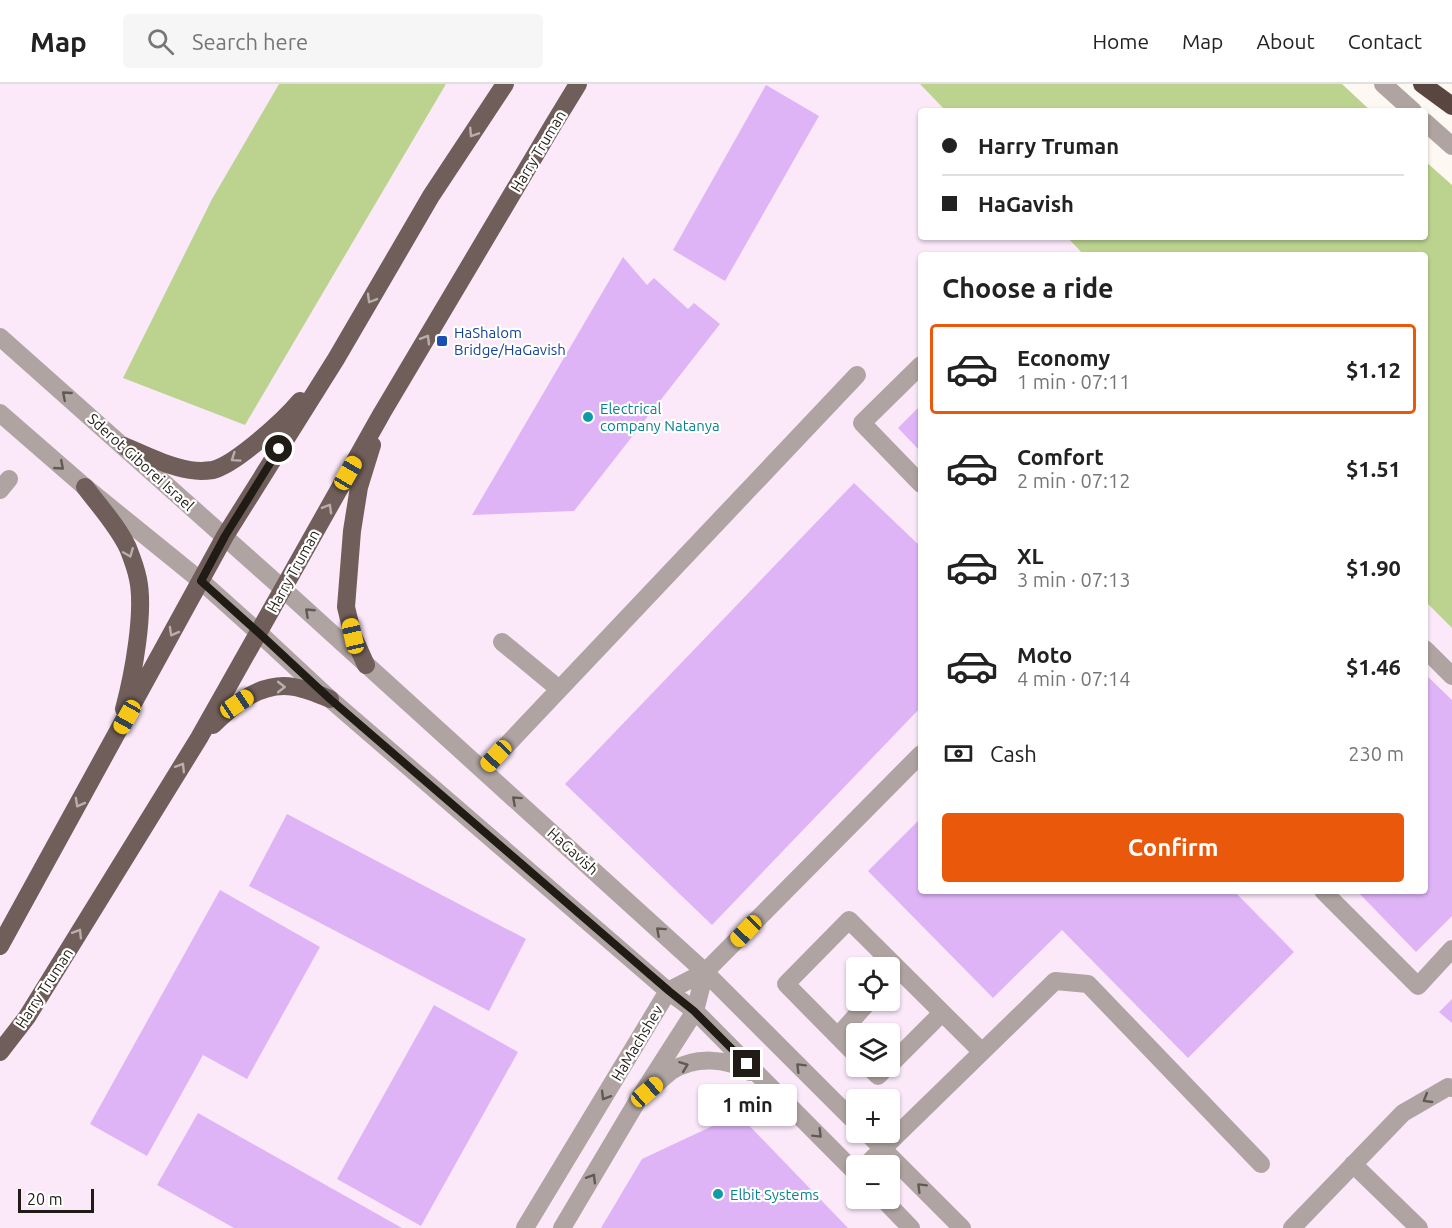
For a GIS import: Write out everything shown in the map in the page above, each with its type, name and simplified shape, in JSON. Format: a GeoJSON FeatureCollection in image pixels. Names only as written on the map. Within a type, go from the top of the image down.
{"type":"FeatureCollection","features":[{"type":"Feature","properties":{"kind":"highway"},"geometry":{"type":"LineString","coordinates":[[1422,84],[1452,106]]}},
{"type":"Feature","properties":{"kind":"main road"},"geometry":{"type":"LineString","coordinates":[[0,945],[225,536],[336,359],[431,195],[505,84]]}},
{"type":"Feature","properties":{"kind":"main road","name":"Harry Truman"},"geometry":{"type":"LineString","coordinates":[[0,1052],[27,1017],[199,738],[382,413],[578,84]]}},
{"type":"Feature","properties":{"kind":"main road"},"geometry":{"type":"LineString","coordinates":[[124,446],[166,464],[191,470],[212,470],[230,462],[288,415],[336,359]]}},
{"type":"Feature","properties":{"kind":"main road"},"geometry":{"type":"LineString","coordinates":[[366,665],[353,636],[346,607],[348,570],[359,488],[382,413]]}},
{"type":"Feature","properties":{"kind":"main road"},"geometry":{"type":"LineString","coordinates":[[85,488],[113,523],[128,548],[138,580],[140,610],[135,649],[128,692],[117,735]]}},
{"type":"Feature","properties":{"kind":"main road"},"geometry":{"type":"LineString","coordinates":[[199,738],[226,711],[248,696],[270,687],[293,687],[330,699]]}},
{"type":"Feature","properties":{"kind":"street"},"geometry":{"type":"LineString","coordinates":[[1383,84],[1410,108]]}},
{"type":"Feature","properties":{"kind":"street"},"geometry":{"type":"LineString","coordinates":[[1428,125],[1452,146]]}},
{"type":"Feature","properties":{"kind":"street","name":"Sderot Giborei Israel"},"geometry":{"type":"LineString","coordinates":[[0,337],[282,588]]}},
{"type":"Feature","properties":{"kind":"street"},"geometry":{"type":"LineString","coordinates":[[918,368],[862,423],[918,481]]}},
{"type":"Feature","properties":{"kind":"street"},"geometry":{"type":"LineString","coordinates":[[483,770],[857,375]]}},
{"type":"Feature","properties":{"kind":"street"},"geometry":{"type":"LineString","coordinates":[[0,413],[85,488],[201,581],[330,699],[694,1011],[846,1163]]}},
{"type":"Feature","properties":{"kind":"street","name":"HaGavish"},"geometry":{"type":"LineString","coordinates":[[282,588],[705,972],[846,1113]]}},
{"type":"Feature","properties":{"kind":"street"},"geometry":{"type":"LineString","coordinates":[[502,642],[559,689]]}},
{"type":"Feature","properties":{"kind":"street"},"geometry":{"type":"LineString","coordinates":[[1428,652],[1452,676]]}},
{"type":"Feature","properties":{"kind":"street"},"geometry":{"type":"LineString","coordinates":[[705,972],[918,757]]}},
{"type":"Feature","properties":{"kind":"street"},"geometry":{"type":"LineString","coordinates":[[1326,894],[1418,986],[1452,949]]}},
{"type":"Feature","properties":{"kind":"street"},"geometry":{"type":"LineString","coordinates":[[846,1044],[786,984],[849,920],[880,957]]}},
{"type":"Feature","properties":{"kind":"street","name":"HaMachshev"},"geometry":{"type":"LineString","coordinates":[[525,1228],[669,991],[705,972]]}},
{"type":"Feature","properties":{"kind":"street","name":"HaMachshev"},"geometry":{"type":"LineString","coordinates":[[562,1228],[694,1011],[705,972]]}},
{"type":"Feature","properties":{"kind":"street"},"geometry":{"type":"LineString","coordinates":[[900,979],[942,1013],[982,1052]]}},
{"type":"Feature","properties":{"kind":"street"},"geometry":{"type":"LineString","coordinates":[[877,1155],[1055,981],[1088,984],[1261,1164]]}},
{"type":"Feature","properties":{"kind":"street"},"geometry":{"type":"LineString","coordinates":[[838,1036],[860,1011]]}},
{"type":"Feature","properties":{"kind":"street"},"geometry":{"type":"LineString","coordinates":[[900,1055],[942,1013]]}},
{"type":"Feature","properties":{"kind":"street"},"geometry":{"type":"LineString","coordinates":[[638,1100],[672,1071],[696,1062],[708,1060],[727,1062],[762,1079]]}},
{"type":"Feature","properties":{"kind":"street"},"geometry":{"type":"LineString","coordinates":[[1292,1228],[1403,1113],[1448,1087],[1452,1088]]}},
{"type":"Feature","properties":{"kind":"street"},"geometry":{"type":"LineString","coordinates":[[877,1143],[962,1228]]}},
{"type":"Feature","properties":{"kind":"street"},"geometry":{"type":"LineString","coordinates":[[1353,1164],[1419,1228]]}},
{"type":"Feature","properties":{"kind":"street"},"geometry":{"type":"LineString","coordinates":[[893,1209],[911,1228]]}},
{"type":"Feature","properties":{"kind":"shaded area"},"geometry":{"type":"Polygon","coordinates":[[[0,84],[1268,84],[1300,108],[918,108],[918,240],[1428,240],[1428,235],[1452,220],[1452,1228],[0,1228],[0,84]]]}},
{"type":"Feature","properties":{"kind":"green space"},"geometry":{"type":"Polygon","coordinates":[[[279,84],[446,84],[245,425],[123,378],[212,199],[279,84]]]}},
{"type":"Feature","properties":{"kind":"green space"},"geometry":{"type":"Polygon","coordinates":[[[920,84],[1342,84],[1368,108],[943,108],[920,84]]]}},
{"type":"Feature","properties":{"kind":"green space"},"geometry":{"type":"Polygon","coordinates":[[[1428,164],[1452,185],[1452,628],[1428,604],[1428,252],[1081,252],[1070,240],[1428,240],[1428,164]]]}},
{"type":"Feature","properties":{"kind":"building"},"geometry":{"type":"Polygon","coordinates":[[[766,85],[819,116],[725,281],[673,250],[766,85]]]}},
{"type":"Feature","properties":{"kind":"building","name":"Electrical company Natanya"},"geometry":{"type":"Polygon","coordinates":[[[623,257],[647,285],[654,278],[688,309],[694,303],[720,324],[574,511],[472,515],[623,257]]]}},
{"type":"Feature","properties":{"kind":"building"},"geometry":{"type":"Polygon","coordinates":[[[918,408],[918,449],[898,428],[918,408]]]}},
{"type":"Feature","properties":{"kind":"building"},"geometry":{"type":"Polygon","coordinates":[[[854,483],[918,544],[918,710],[712,925],[565,784],[854,483]]]}},
{"type":"Feature","properties":{"kind":"building"},"geometry":{"type":"Polygon","coordinates":[[[1428,677],[1452,700],[1452,916],[1416,952],[1360,894],[1428,894],[1428,677]]]}},
{"type":"Feature","properties":{"kind":"building"},"geometry":{"type":"Polygon","coordinates":[[[287,814],[526,939],[489,1011],[249,886],[287,814]]]}},
{"type":"Feature","properties":{"kind":"building"},"geometry":{"type":"Polygon","coordinates":[[[918,821],[918,894],[1237,894],[1294,952],[1188,1058],[1062,930],[993,998],[868,871],[918,821]]]}},
{"type":"Feature","properties":{"kind":"building"},"geometry":{"type":"Polygon","coordinates":[[[220,890],[320,947],[247,1079],[203,1055],[147,1156],[90,1124],[220,890]]]}},
{"type":"Feature","properties":{"kind":"building"},"geometry":{"type":"Polygon","coordinates":[[[1452,999],[1452,1023],[1439,1012],[1452,999]]]}},
{"type":"Feature","properties":{"kind":"building"},"geometry":{"type":"Polygon","coordinates":[[[434,1005],[518,1052],[421,1226],[337,1179],[434,1005]]]}},
{"type":"Feature","properties":{"kind":"building"},"geometry":{"type":"Polygon","coordinates":[[[198,1113],[402,1228],[234,1228],[157,1185],[198,1113]]]}},
{"type":"Feature","properties":{"kind":"building","name":"Elbit Systems"},"geometry":{"type":"Polygon","coordinates":[[[738,1114],[848,1228],[601,1228],[642,1159],[738,1114]]]}},
{"type":"Feature","properties":{"kind":"place","name":"HaShalom Bridge/HaGavish"},"geometry":{"type":"Point","coordinates":[442,341]}},
{"type":"Feature","properties":{"kind":"place","name":"Electrical company Natanya"},"geometry":{"type":"Point","coordinates":[588,417]}},
{"type":"Feature","properties":{"kind":"place","name":"Elbit Systems"},"geometry":{"type":"Point","coordinates":[718,1194]}},
{"type":"Feature","properties":{"kind":"route"},"geometry":{"type":"LineString","coordinates":[[279,449],[225,536],[201,581],[330,699],[694,1011],[747,1064]]}}]}
